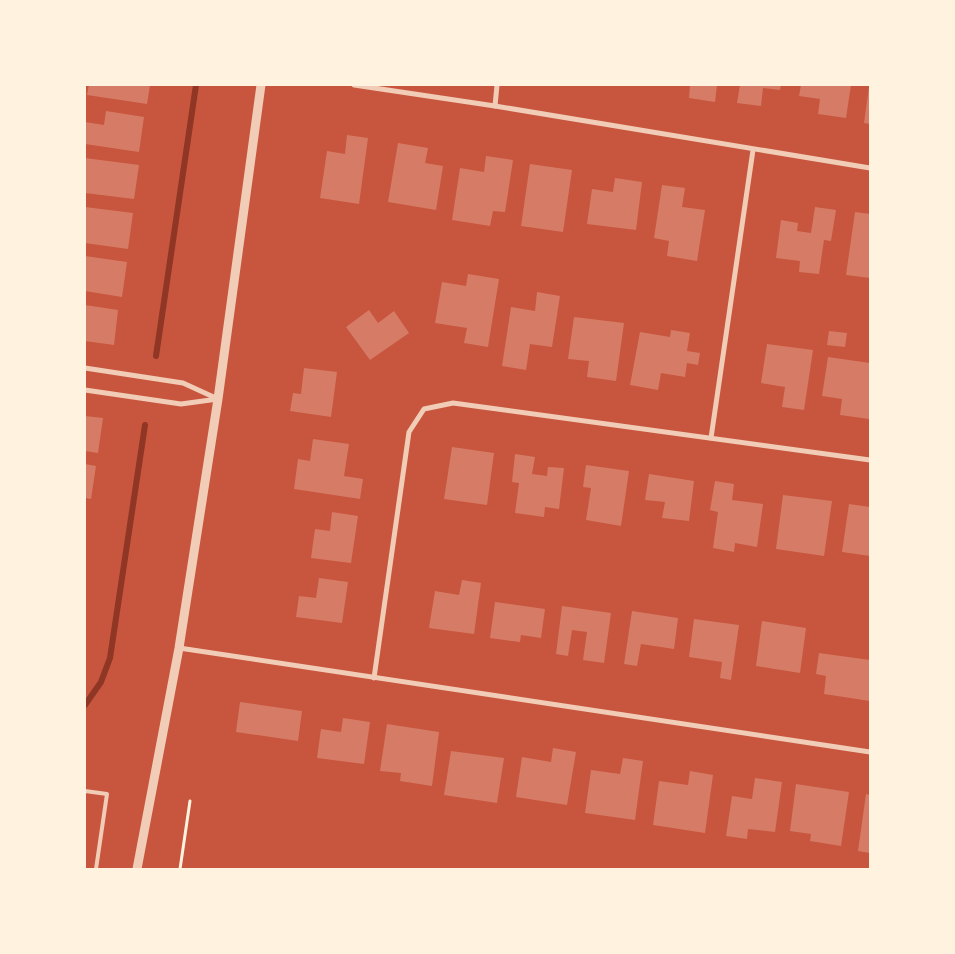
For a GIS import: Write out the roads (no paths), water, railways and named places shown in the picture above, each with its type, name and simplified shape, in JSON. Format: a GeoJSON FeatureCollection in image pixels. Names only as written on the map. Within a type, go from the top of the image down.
{"type":"FeatureCollection","features":[{"type":"Feature","properties":{"kind":"street"},"geometry":{"type":"LineString","coordinates":[[138,869],[179,648],[218,399],[261,85]]}},
{"type":"Feature","properties":{"kind":"street"},"geometry":{"type":"LineString","coordinates":[[354,85],[495,106],[870,168]]}},
{"type":"Feature","properties":{"kind":"street"},"geometry":{"type":"LineString","coordinates":[[495,106],[497,85]]}},
{"type":"Feature","properties":{"kind":"street"},"geometry":{"type":"LineString","coordinates":[[711,438],[753,150]]}},
{"type":"Feature","properties":{"kind":"street"},"geometry":{"type":"LineString","coordinates":[[85,368],[183,383],[218,399]]}},
{"type":"Feature","properties":{"kind":"street"},"geometry":{"type":"LineString","coordinates":[[85,390],[181,404],[218,399]]}},
{"type":"Feature","properties":{"kind":"street"},"geometry":{"type":"LineString","coordinates":[[374,678],[409,432],[424,409],[454,403],[870,460]]}},
{"type":"Feature","properties":{"kind":"street"},"geometry":{"type":"LineString","coordinates":[[179,648],[870,752]]}},
{"type":"Feature","properties":{"kind":"lane"},"geometry":{"type":"LineString","coordinates":[[85,791],[107,794],[96,869]]}},
{"type":"Feature","properties":{"kind":"waterway"},"geometry":{"type":"LineString","coordinates":[[156,356],[196,85]]}},
{"type":"Feature","properties":{"kind":"waterway"},"geometry":{"type":"LineString","coordinates":[[85,705],[101,682],[110,658],[145,425]]}}]}
